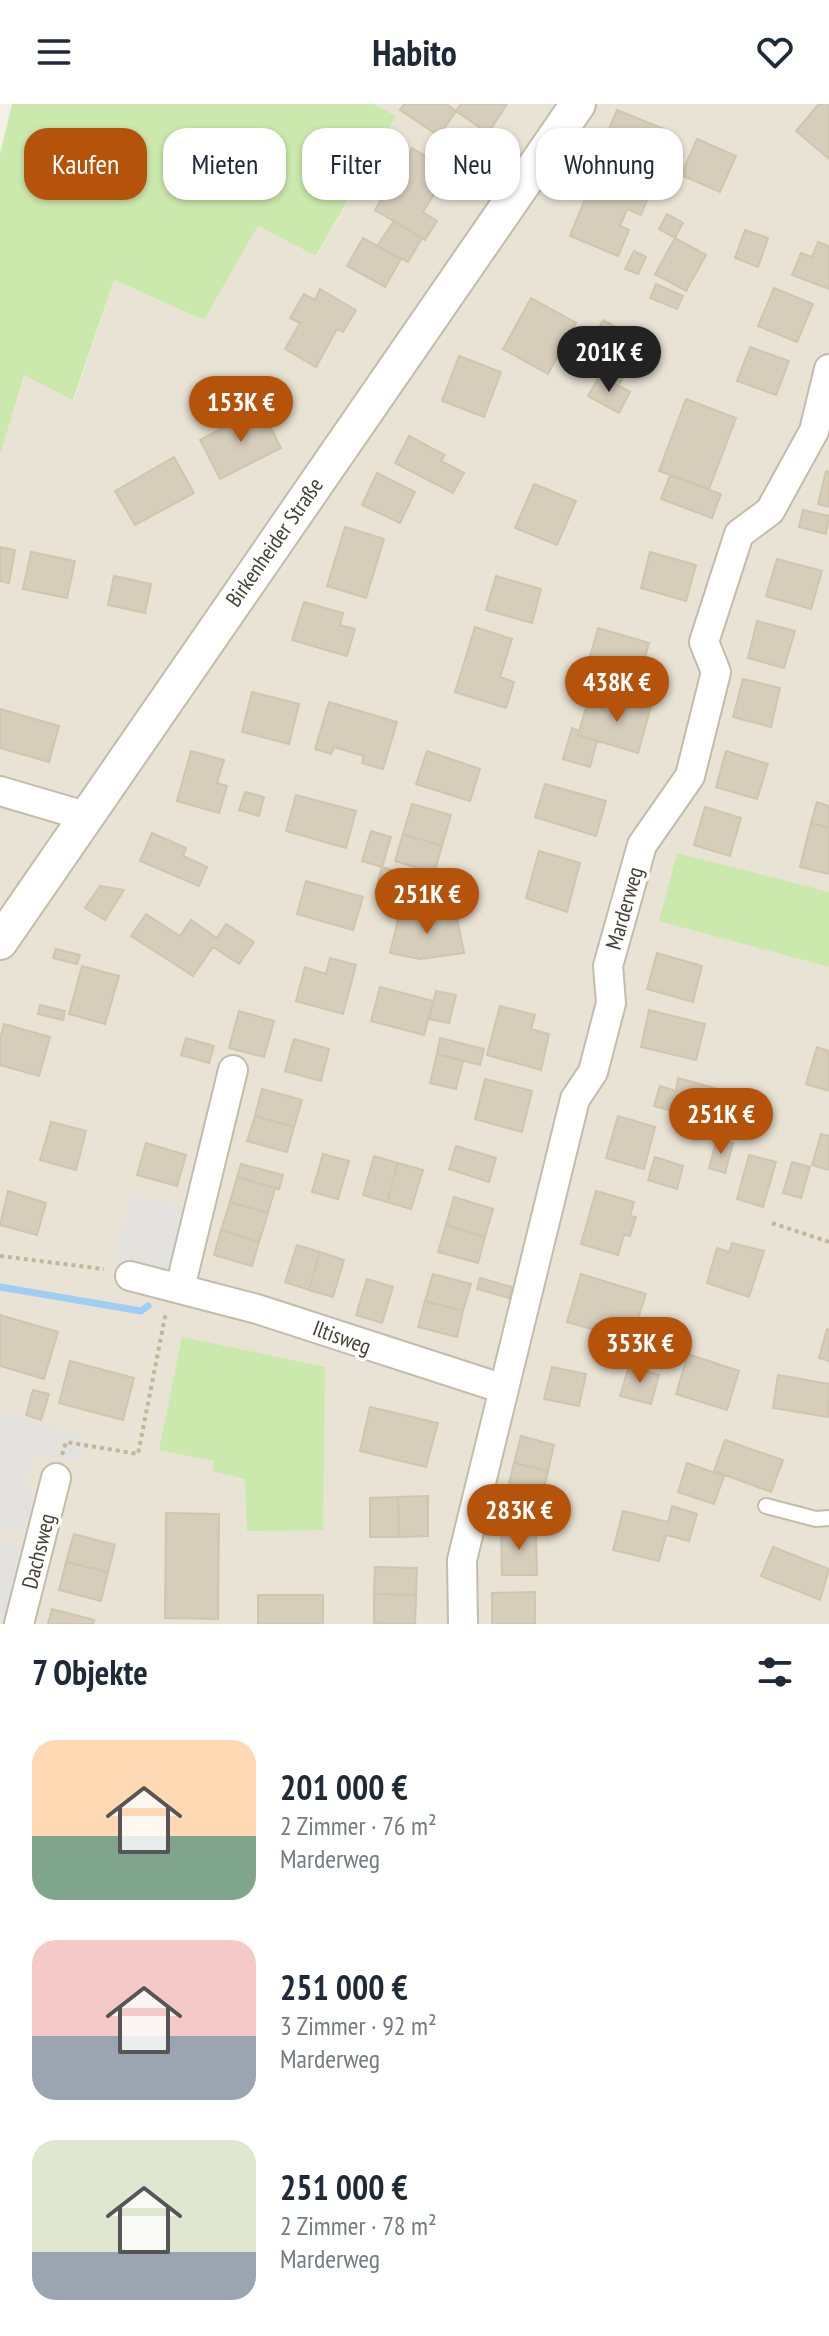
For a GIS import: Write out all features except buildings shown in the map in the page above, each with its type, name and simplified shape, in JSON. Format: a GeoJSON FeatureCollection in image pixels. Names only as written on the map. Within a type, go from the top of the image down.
{"type":"FeatureCollection","features":[{"type":"Feature","properties":{"kind":"street","name":"Birkenheider Straße"},"geometry":{"type":"LineString","coordinates":[[0,942],[578,104]]}},
{"type":"Feature","properties":{"kind":"street","name":"Marderweg"},"geometry":{"type":"LineString","coordinates":[[463,1624],[462,1560],[575,1099],[593,1072],[611,1003],[608,966],[642,845],[690,776],[716,672],[704,642],[739,534],[770,511],[814,431],[829,369]]}},
{"type":"Feature","properties":{"kind":"street"},"geometry":{"type":"LineString","coordinates":[[0,791],[85,816]]}},
{"type":"Feature","properties":{"kind":"street"},"geometry":{"type":"LineString","coordinates":[[175,1287],[233,1070]]}},
{"type":"Feature","properties":{"kind":"street","name":"Iltisweg"},"geometry":{"type":"LineString","coordinates":[[130,1276],[337,1333],[393,1355],[504,1389]]}},
{"type":"Feature","properties":{"kind":"street","name":"Dachsweg"},"geometry":{"type":"LineString","coordinates":[[19,1624],[56,1478]]}},
{"type":"Feature","properties":{"kind":"lane"},"geometry":{"type":"LineString","coordinates":[[766,1506],[816,1519],[829,1518]]}},
{"type":"Feature","properties":{"kind":"path"},"geometry":{"type":"LineString","coordinates":[[772,1223],[829,1242]]}},
{"type":"Feature","properties":{"kind":"path"},"geometry":{"type":"LineString","coordinates":[[0,1256],[95,1267],[130,1276]]}},
{"type":"Feature","properties":{"kind":"path"},"geometry":{"type":"LineString","coordinates":[[56,1478],[66,1442],[138,1454],[175,1287]]}},
{"type":"Feature","properties":{"kind":"shaded area"},"geometry":{"type":"Polygon","coordinates":[[[374,104],[829,104],[829,1624],[0,1624],[0,455],[24,374],[74,400],[114,280],[204,320],[258,226],[317,256],[349,200],[409,200],[409,128],[389,128],[396,116],[374,104]]]}},
{"type":"Feature","properties":{"kind":"shaded area"},"geometry":{"type":"Polygon","coordinates":[[[131,1194],[190,1209],[175,1274],[116,1260],[131,1194]]]}},
{"type":"Feature","properties":{"kind":"shaded area"},"geometry":{"type":"Polygon","coordinates":[[[0,1412],[86,1437],[81,1461],[34,1454],[26,1482],[36,1506],[30,1534],[0,1525],[0,1412]]]}},
{"type":"Feature","properties":{"kind":"shaded area"},"geometry":{"type":"Polygon","coordinates":[[[0,1542],[27,1550],[11,1612],[0,1621],[0,1542]]]}},
{"type":"Feature","properties":{"kind":"green space"},"geometry":{"type":"Polygon","coordinates":[[[12,104],[374,104],[396,116],[389,128],[302,128],[302,200],[348,200],[316,256],[258,226],[204,320],[114,280],[73,400],[24,375],[0,455],[0,154],[12,104]]]}},
{"type":"Feature","properties":{"kind":"green space"},"geometry":{"type":"Polygon","coordinates":[[[677,853],[829,892],[829,967],[659,921],[677,853]]]}},
{"type":"Feature","properties":{"kind":"green space"},"geometry":{"type":"Polygon","coordinates":[[[182,1337],[325,1367],[323,1530],[247,1531],[245,1479],[213,1471],[214,1461],[159,1450],[182,1337]]]}},
{"type":"Feature","properties":{"kind":"waterway"},"geometry":{"type":"LineString","coordinates":[[0,1287],[141,1311],[148,1306]]}}]}
